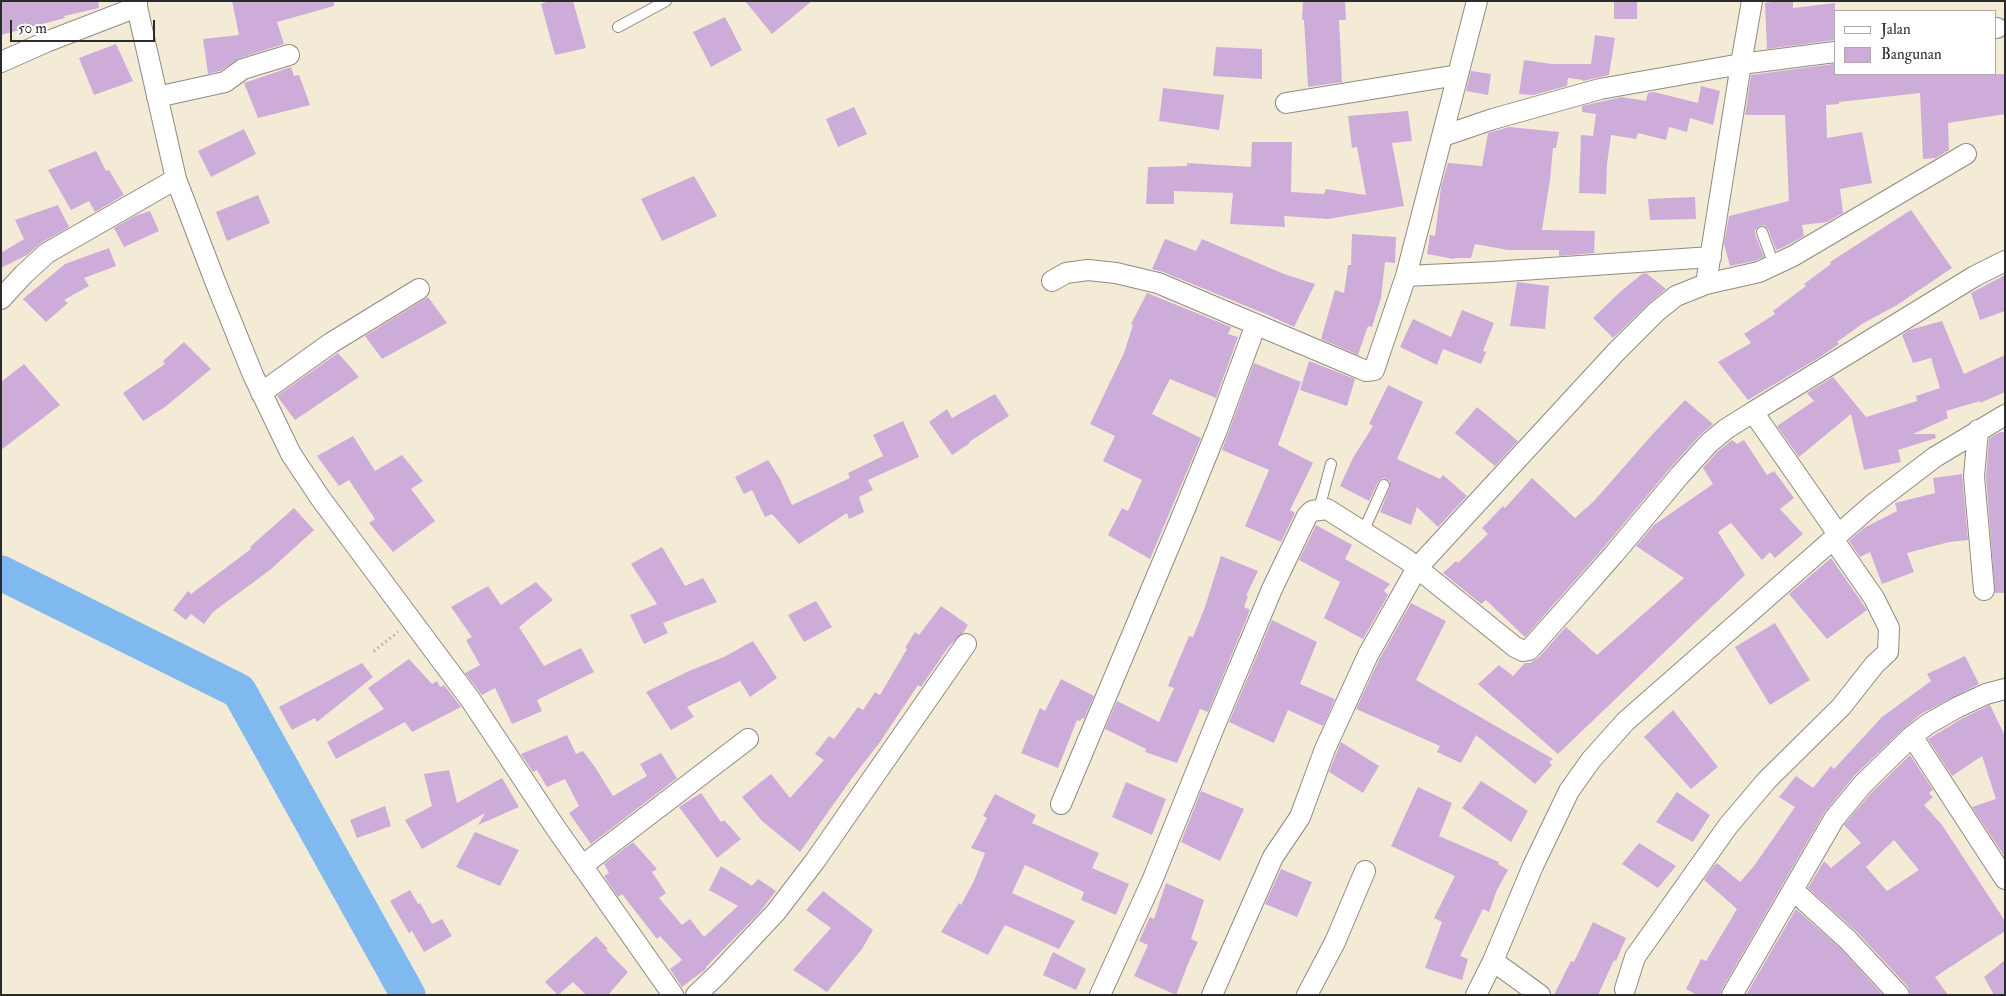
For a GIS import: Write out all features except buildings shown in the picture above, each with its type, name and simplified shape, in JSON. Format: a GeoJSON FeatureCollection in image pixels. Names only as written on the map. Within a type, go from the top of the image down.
{"type":"FeatureCollection","features":[{"type":"Feature","properties":{"kind":"street"},"geometry":{"type":"LineString","coordinates":[[1052,281],[1066,273],[1088,270],[1116,273],[1158,283],[1352,365],[1371,371],[1374,368],[1406,276],[1477,1]]}},
{"type":"Feature","properties":{"kind":"street"},"geometry":{"type":"LineString","coordinates":[[1706,284],[1712,257],[1740,64],[1752,1]]}},
{"type":"Feature","properties":{"kind":"street"},"geometry":{"type":"LineString","coordinates":[[1,62],[137,4],[176,179],[261,393],[297,462],[321,499],[487,723],[554,827],[673,995]]}},
{"type":"Feature","properties":{"kind":"street"},"geometry":{"type":"LineString","coordinates":[[1443,136],[1493,119],[1600,89],[1740,64],[1834,52]]}},
{"type":"Feature","properties":{"kind":"street"},"geometry":{"type":"LineString","coordinates":[[157,97],[224,82],[244,69],[289,55]]}},
{"type":"Feature","properties":{"kind":"street"},"geometry":{"type":"LineString","coordinates":[[1286,104],[1458,75]]}},
{"type":"Feature","properties":{"kind":"street"},"geometry":{"type":"LineString","coordinates":[[1212,995],[1273,858],[1300,818],[1325,750],[1368,655],[1417,568],[1616,352],[1656,312],[1676,296],[1706,284],[1745,276],[1793,256],[1966,154]]}},
{"type":"Feature","properties":{"kind":"street"},"geometry":{"type":"LineString","coordinates":[[1,299],[47,253],[176,179]]}},
{"type":"Feature","properties":{"kind":"street"},"geometry":{"type":"LineString","coordinates":[[1406,276],[1712,257]]}},
{"type":"Feature","properties":{"kind":"street"},"geometry":{"type":"LineString","coordinates":[[1100,995],[1152,881],[1214,724],[1272,588],[1307,516],[1312,510],[1327,510],[1363,532],[1417,568],[1515,647],[1523,651],[1529,650],[1614,554],[1680,475],[1709,443],[1726,429],[1975,276],[2005,261]]}},
{"type":"Feature","properties":{"kind":"street"},"geometry":{"type":"LineString","coordinates":[[261,393],[331,343],[419,289]]}},
{"type":"Feature","properties":{"kind":"street"},"geometry":{"type":"LineString","coordinates":[[1061,804],[1186,507],[1256,324]]}},
{"type":"Feature","properties":{"kind":"street"},"geometry":{"type":"LineString","coordinates":[[1625,989],[1635,957],[1728,826],[1767,780],[1841,707],[1875,664],[1888,652],[1889,628],[1874,598],[1753,412]]}},
{"type":"Feature","properties":{"kind":"street"},"geometry":{"type":"LineString","coordinates":[[1476,995],[1493,961],[1533,866],[1569,791],[1591,760],[1626,721],[1872,506],[1935,457],[2005,415]]}},
{"type":"Feature","properties":{"kind":"street"},"geometry":{"type":"LineString","coordinates":[[1978,430],[1974,477],[1984,590]]}},
{"type":"Feature","properties":{"kind":"street"},"geometry":{"type":"LineString","coordinates":[[696,995],[776,912],[815,861],[966,644]]}},
{"type":"Feature","properties":{"kind":"street"},"geometry":{"type":"LineString","coordinates":[[1732,995],[1834,819],[1863,784],[1912,736],[1928,724],[1986,694],[2005,689]]}},
{"type":"Feature","properties":{"kind":"street"},"geometry":{"type":"LineString","coordinates":[[1912,736],[2005,878]]}},
{"type":"Feature","properties":{"kind":"street"},"geometry":{"type":"LineString","coordinates":[[582,866],[748,740]]}},
{"type":"Feature","properties":{"kind":"street"},"geometry":{"type":"LineString","coordinates":[[1307,995],[1335,942],[1365,872]]}},
{"type":"Feature","properties":{"kind":"street"},"geometry":{"type":"LineString","coordinates":[[1793,890],[1848,940],[1900,995]]}},
{"type":"Feature","properties":{"kind":"street"},"geometry":{"type":"LineString","coordinates":[[1493,961],[1540,995]]}},
{"type":"Feature","properties":{"kind":"lane"},"geometry":{"type":"LineString","coordinates":[[618,27],[666,1]]}},
{"type":"Feature","properties":{"kind":"lane"},"geometry":{"type":"LineString","coordinates":[[1762,232],[1774,265]]}},
{"type":"Feature","properties":{"kind":"lane"},"geometry":{"type":"LineString","coordinates":[[1319,509],[1331,464]]}},
{"type":"Feature","properties":{"kind":"lane"},"geometry":{"type":"LineString","coordinates":[[1363,532],[1384,485]]}},
{"type":"Feature","properties":{"kind":"path"},"geometry":{"type":"LineString","coordinates":[[374,651],[412,620]]}},
{"type":"Feature","properties":{"kind":"waterway"},"geometry":{"type":"LineString","coordinates":[[1,573],[239,691],[408,995]]}}]}
